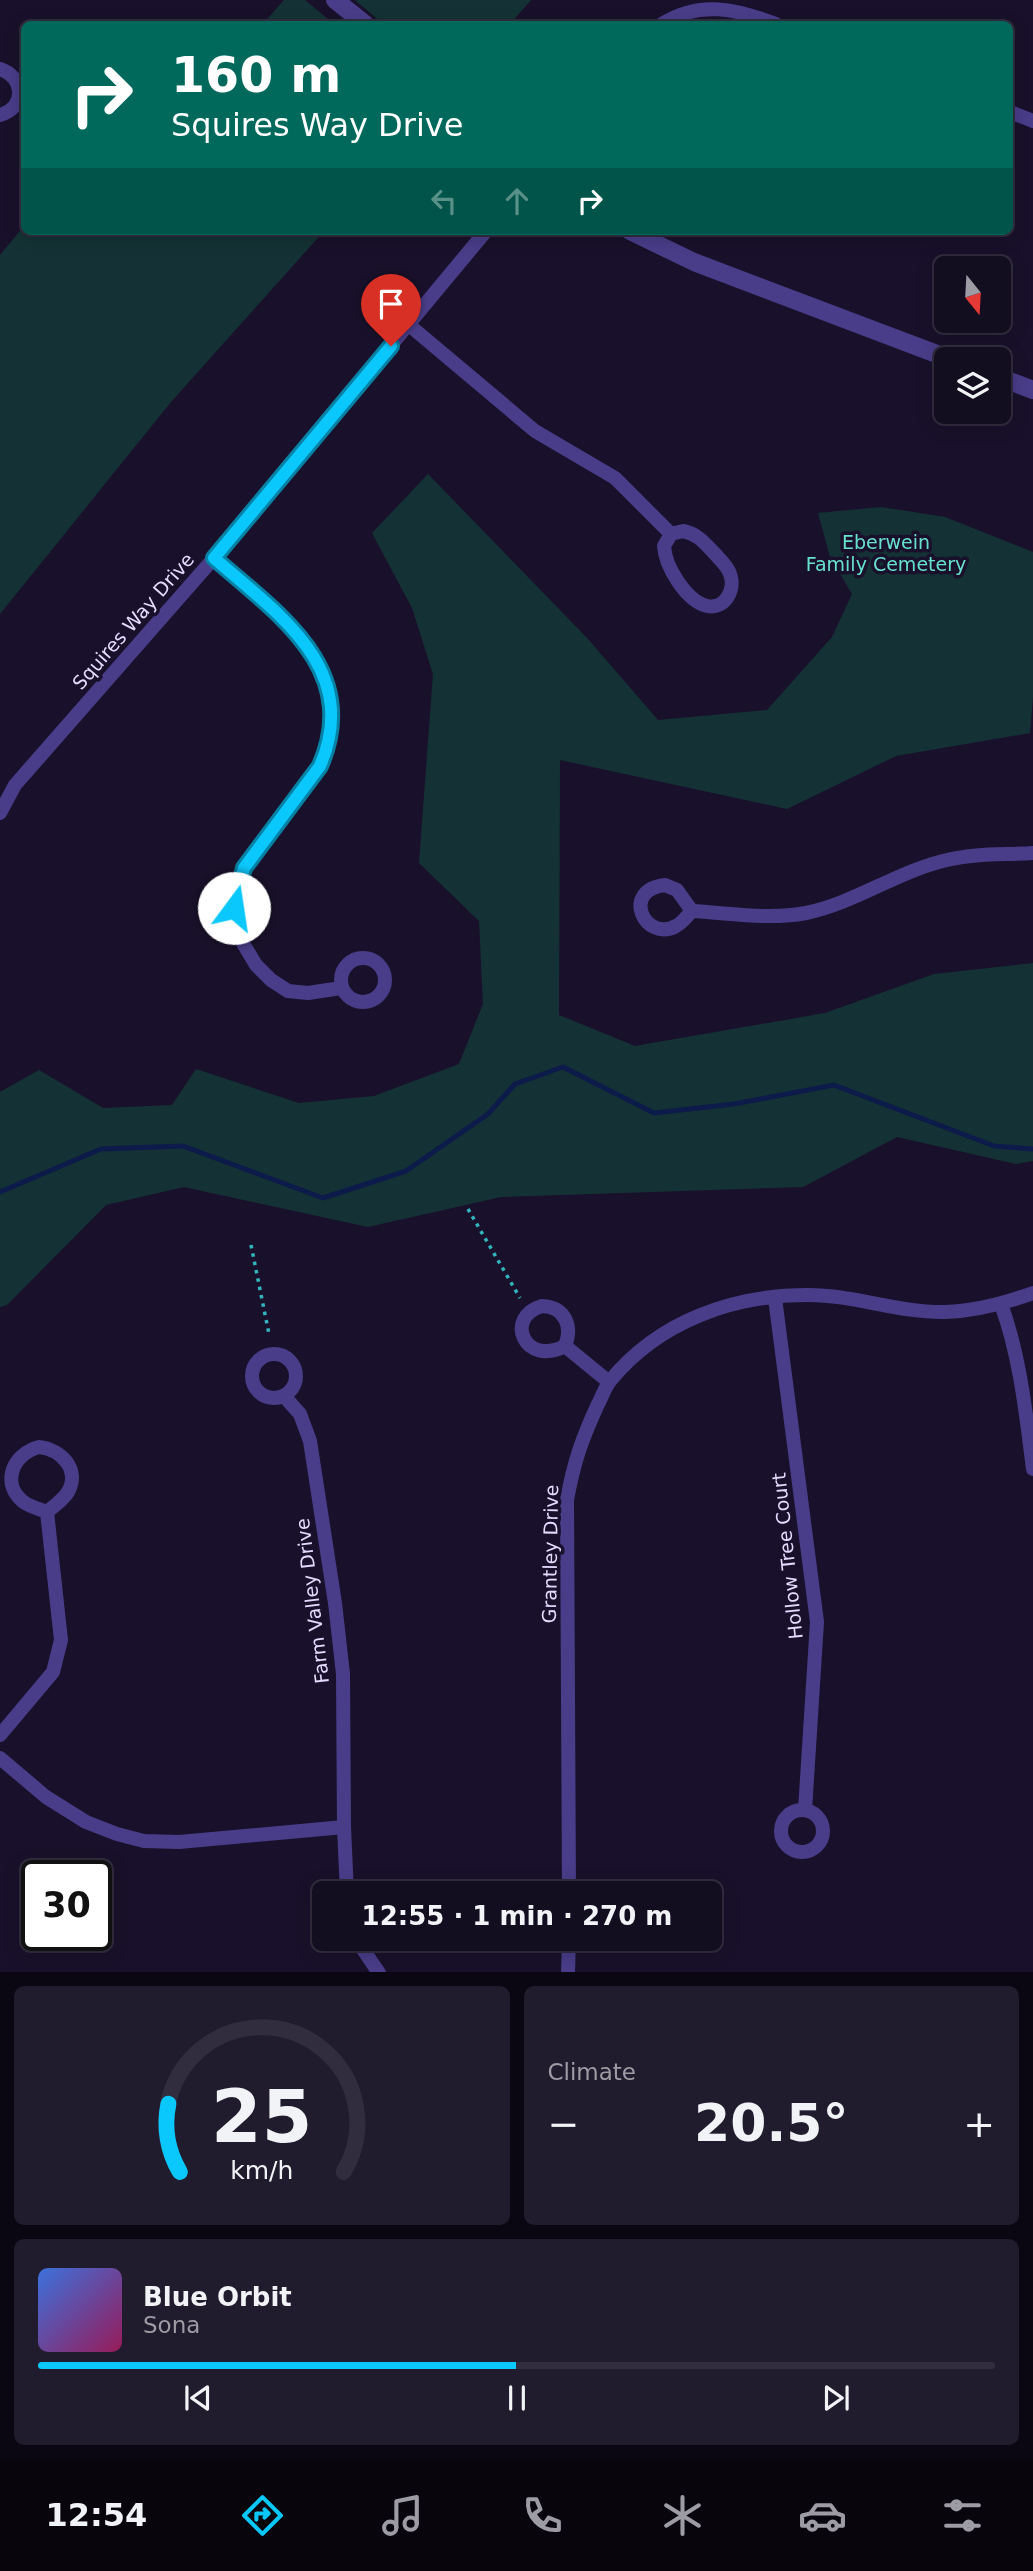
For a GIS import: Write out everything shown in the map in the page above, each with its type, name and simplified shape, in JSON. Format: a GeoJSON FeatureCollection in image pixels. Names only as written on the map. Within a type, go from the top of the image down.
{"type":"FeatureCollection","features":[{"type":"Feature","properties":{"kind":"street"},"geometry":{"type":"LineString","coordinates":[[335,0],[361,21]]}},
{"type":"Feature","properties":{"kind":"street"},"geometry":{"type":"LineString","coordinates":[[667,21],[686,9],[711,6],[735,9],[768,21]]}},
{"type":"Feature","properties":{"kind":"street"},"geometry":{"type":"LineString","coordinates":[[0,69],[14,77],[20,91],[16,106],[0,115]]}},
{"type":"Feature","properties":{"kind":"street"},"geometry":{"type":"LineString","coordinates":[[1013,113],[1033,121]]}},
{"type":"Feature","properties":{"kind":"street","name":"Squires Way Drive"},"geometry":{"type":"LineString","coordinates":[[0,813],[15,785],[214,558],[483,235]]}},
{"type":"Feature","properties":{"kind":"street"},"geometry":{"type":"LineString","coordinates":[[638,235],[694,262],[934,353]]}},
{"type":"Feature","properties":{"kind":"street"},"geometry":{"type":"LineString","coordinates":[[409,325],[536,431],[615,478],[671,534]]}},
{"type":"Feature","properties":{"kind":"street"},"geometry":{"type":"LineString","coordinates":[[1011,382],[1033,390]]}},
{"type":"Feature","properties":{"kind":"street"},"geometry":{"type":"LineString","coordinates":[[683,531],[694,533],[726,566],[733,585],[724,602],[716,606],[700,603],[674,576],[664,555],[664,546],[671,534],[683,531]]}},
{"type":"Feature","properties":{"kind":"street"},"geometry":{"type":"LineString","coordinates":[[214,558],[295,631],[323,673],[330,692],[331,708],[327,748],[320,766],[244,868],[234,908],[237,928],[256,965],[288,991],[308,993],[341,988]]}},
{"type":"Feature","properties":{"kind":"street"},"geometry":{"type":"LineString","coordinates":[[692,911],[772,915],[805,913],[836,904],[946,860],[981,855],[1033,853]]}},
{"type":"Feature","properties":{"kind":"street","name":"Grantley Drive"},"geometry":{"type":"LineString","coordinates":[[569,1881],[567,1500],[573,1462],[609,1382],[653,1341],[685,1321],[702,1312],[737,1302],[807,1295],[849,1297],[944,1312],[1001,1304],[1033,1293]]}},
{"type":"Feature","properties":{"kind":"street","name":"Hollow Tree Court"},"geometry":{"type":"LineString","coordinates":[[775,1298],[817,1622],[805,1810]]}},
{"type":"Feature","properties":{"kind":"street"},"geometry":{"type":"LineString","coordinates":[[1001,1304],[1009,1325],[1021,1386],[1033,1469]]}},
{"type":"Feature","properties":{"kind":"street"},"geometry":{"type":"LineString","coordinates":[[565,1346],[609,1382]]}},
{"type":"Feature","properties":{"kind":"street","name":"Farm Valley Drive"},"geometry":{"type":"LineString","coordinates":[[284,1396],[300,1414],[310,1441],[335,1603],[342,1674],[347,1881]]}},
{"type":"Feature","properties":{"kind":"street"},"geometry":{"type":"LineString","coordinates":[[39,1447],[59,1453],[70,1469],[71,1483],[67,1492],[47,1512],[25,1503],[11,1483],[13,1465],[19,1457],[28,1450],[39,1447]]}},
{"type":"Feature","properties":{"kind":"street"},"geometry":{"type":"LineString","coordinates":[[0,1735],[53,1672],[61,1640],[47,1512]]}},
{"type":"Feature","properties":{"kind":"street"},"geometry":{"type":"LineString","coordinates":[[0,1758],[46,1797],[86,1822],[144,1841],[179,1842],[344,1826]]}},
{"type":"Feature","properties":{"kind":"street"},"geometry":{"type":"LineString","coordinates":[[364,1951],[379,1972]]}},
{"type":"Feature","properties":{"kind":"street"},"geometry":{"type":"LineString","coordinates":[[568,1972],[569,1951]]}},
{"type":"Feature","properties":{"kind":"path"},"geometry":{"type":"LineString","coordinates":[[468,1209],[520,1298]]}},
{"type":"Feature","properties":{"kind":"path"},"geometry":{"type":"LineString","coordinates":[[251,1245],[269,1334]]}},
{"type":"Feature","properties":{"kind":"green space"},"geometry":{"type":"Polygon","coordinates":[[[284,0],[305,0],[330,21],[266,21],[284,0]]]}},
{"type":"Feature","properties":{"kind":"green space"},"geometry":{"type":"Polygon","coordinates":[[[355,0],[531,0],[513,21],[380,21],[355,0]]]}},
{"type":"Feature","properties":{"kind":"green space"},"geometry":{"type":"Polygon","coordinates":[[[21,230],[21,235],[320,235],[171,402],[0,614],[0,255],[21,230]]]}},
{"type":"Feature","properties":{"kind":"green space","name":"Eberwein Family Cemetery"},"geometry":{"type":"Polygon","coordinates":[[[428,474],[588,639],[658,720],[767,710],[832,637],[852,594],[830,557],[818,513],[881,507],[945,517],[1033,552],[1033,697],[1030,733],[896,756],[787,809],[560,760],[559,1015],[635,1046],[825,1013],[934,974],[1033,963],[1033,1161],[1016,1164],[897,1137],[803,1187],[501,1197],[368,1227],[184,1187],[106,1205],[7,1305],[0,1307],[0,1092],[39,1070],[103,1108],[172,1105],[196,1069],[299,1103],[374,1096],[459,1064],[483,1004],[479,921],[419,863],[433,674],[412,608],[372,533],[428,474]]]}},
{"type":"Feature","properties":{"kind":"waterway"},"geometry":{"type":"LineString","coordinates":[[0,1192],[101,1149],[183,1146],[323,1198],[406,1171],[488,1114],[515,1084],[563,1067],[654,1113],[734,1104],[834,1085],[994,1146],[1033,1149]]}},
{"type":"Feature","properties":{"kind":"route"},"geometry":{"type":"LineString","coordinates":[[234,908],[244,868],[320,766],[327,748],[331,708],[330,692],[323,673],[295,631],[214,558],[391,346]]}}]}
